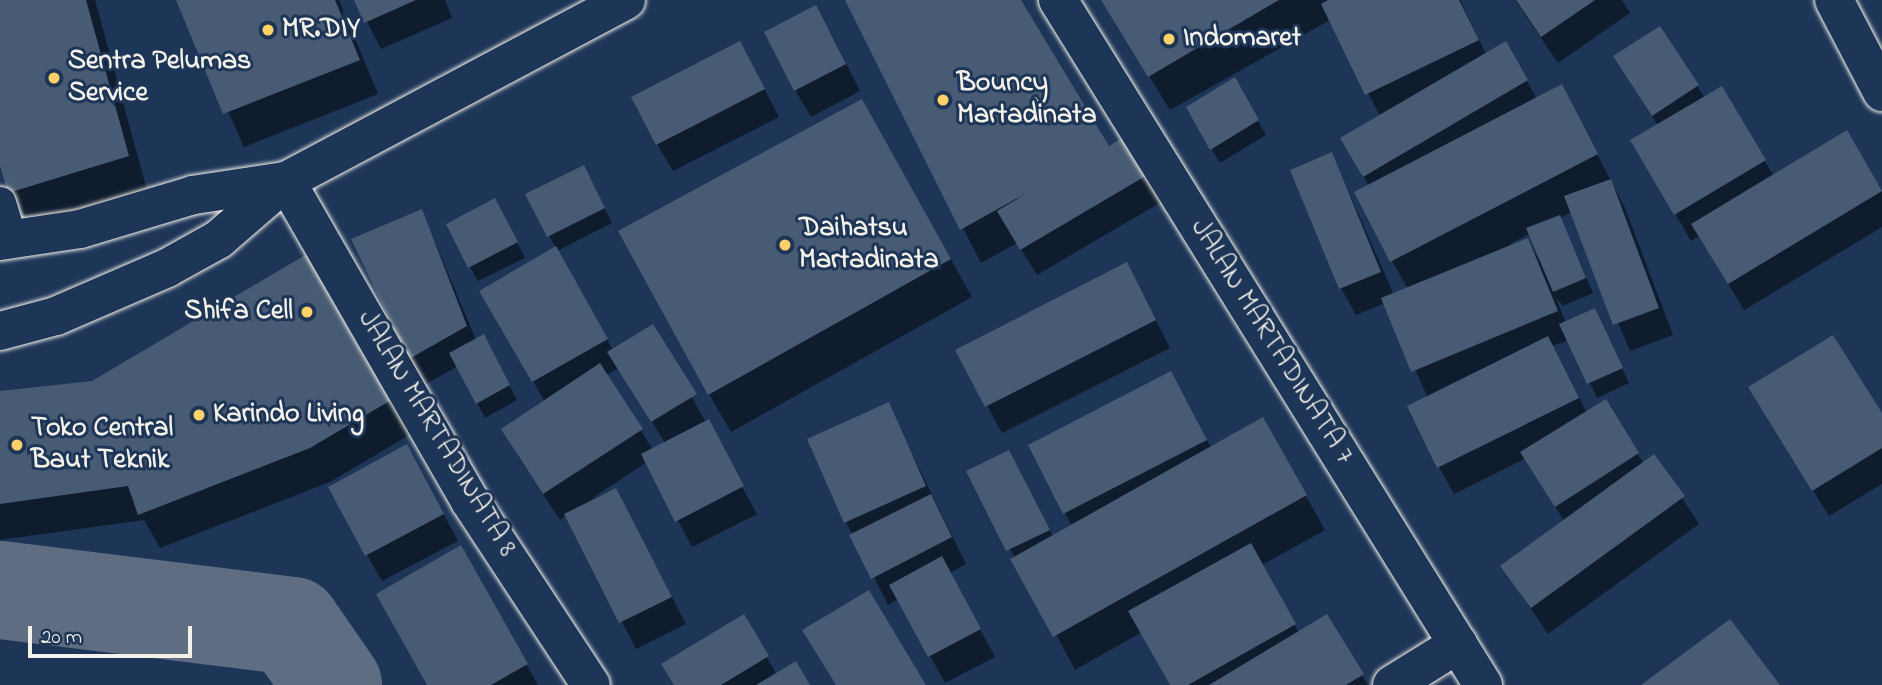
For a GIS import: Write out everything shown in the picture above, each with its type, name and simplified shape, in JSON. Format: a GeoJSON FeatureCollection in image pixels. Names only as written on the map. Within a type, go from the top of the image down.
{"type":"FeatureCollection","features":[{"type":"Feature","properties":{"kind":"main road"},"geometry":{"type":"LineString","coordinates":[[0,331],[56,316],[167,268],[219,239],[286,181],[626,0]]}},
{"type":"Feature","properties":{"kind":"main road","name":"JALAN MARTADINATA 7"},"geometry":{"type":"LineString","coordinates":[[1058,0],[1483,685]]}},
{"type":"Feature","properties":{"kind":"main road"},"geometry":{"type":"LineString","coordinates":[[1834,0],[1882,92]]}},
{"type":"Feature","properties":{"kind":"main road"},"geometry":{"type":"LineString","coordinates":[[6,241],[80,229],[193,195],[286,181]]}},
{"type":"Feature","properties":{"kind":"main road","name":"JALAN MARTADINATA 8"},"geometry":{"type":"LineString","coordinates":[[286,181],[470,501],[591,685]]}},
{"type":"Feature","properties":{"kind":"main road"},"geometry":{"type":"LineString","coordinates":[[1392,685],[1458,644]]}},
{"type":"Feature","properties":{"kind":"lane"},"geometry":{"type":"LineString","coordinates":[[0,203],[6,241]]}},
{"type":"Feature","properties":{"kind":"building","name":"Sentra Pelumas Service"},"geometry":{"type":"Polygon","coordinates":[[[0,0],[86,0],[129,156],[8,193],[0,166],[0,0]]]}},
{"type":"Feature","properties":{"kind":"building","name":"MR.DIY"},"geometry":{"type":"Polygon","coordinates":[[[176,0],[335,0],[360,60],[223,114],[176,0]]]}},
{"type":"Feature","properties":{"kind":"building"},"geometry":{"type":"Polygon","coordinates":[[[354,0],[416,0],[364,23],[354,0]]]}},
{"type":"Feature","properties":{"kind":"building"},"geometry":{"type":"Polygon","coordinates":[[[845,0],[1021,0],[1109,146],[1127,135],[1149,174],[1020,250],[997,211],[1032,190],[960,230],[845,0]]]}},
{"type":"Feature","properties":{"kind":"building","name":"Indomaret"},"geometry":{"type":"Polygon","coordinates":[[[1101,0],[1279,0],[1148,77],[1101,0]]]}},
{"type":"Feature","properties":{"kind":"building"},"geometry":{"type":"Polygon","coordinates":[[[1328,0],[1459,0],[1479,40],[1365,95],[1321,4],[1328,0]]]}},
{"type":"Feature","properties":{"kind":"building"},"geometry":{"type":"Polygon","coordinates":[[[1516,0],[1595,0],[1541,37],[1516,0]]]}},
{"type":"Feature","properties":{"kind":"building"},"geometry":{"type":"Polygon","coordinates":[[[816,5],[846,64],[794,91],[764,32],[816,5]]]}},
{"type":"Feature","properties":{"kind":"building"},"geometry":{"type":"Polygon","coordinates":[[[1660,26],[1699,85],[1652,116],[1613,56],[1660,26]]]}},
{"type":"Feature","properties":{"kind":"building"},"geometry":{"type":"Polygon","coordinates":[[[740,41],[765,89],[656,145],[631,97],[740,41]]]}},
{"type":"Feature","properties":{"kind":"building"},"geometry":{"type":"Polygon","coordinates":[[[1506,41],[1528,80],[1363,177],[1340,138],[1506,41]]]}},
{"type":"Feature","properties":{"kind":"building"},"geometry":{"type":"Polygon","coordinates":[[[1235,77],[1259,120],[1210,150],[1186,107],[1235,77]]]}},
{"type":"Feature","properties":{"kind":"building"},"geometry":{"type":"Polygon","coordinates":[[[1562,84],[1598,154],[1390,262],[1354,192],[1562,84]]]}},
{"type":"Feature","properties":{"kind":"building"},"geometry":{"type":"Polygon","coordinates":[[[1722,86],[1766,160],[1674,215],[1630,140],[1722,86]]]}},
{"type":"Feature","properties":{"kind":"building","name":"Daihatsu Martadinata"},"geometry":{"type":"Polygon","coordinates":[[[862,99],[951,259],[708,395],[618,231],[862,99]]]}},
{"type":"Feature","properties":{"kind":"building"},"geometry":{"type":"Polygon","coordinates":[[[1847,130],[1882,191],[1728,284],[1691,224],[1847,130]]]}},
{"type":"Feature","properties":{"kind":"building"},"geometry":{"type":"Polygon","coordinates":[[[1332,152],[1381,272],[1339,289],[1290,170],[1332,152]]]}},
{"type":"Feature","properties":{"kind":"building"},"geometry":{"type":"Polygon","coordinates":[[[584,165],[605,208],[547,237],[525,194],[584,165]]]}},
{"type":"Feature","properties":{"kind":"building"},"geometry":{"type":"Polygon","coordinates":[[[1611,179],[1659,308],[1613,325],[1564,196],[1611,179]]]}},
{"type":"Feature","properties":{"kind":"building"},"geometry":{"type":"Polygon","coordinates":[[[495,198],[518,242],[468,268],[446,224],[495,198]]]}},
{"type":"Feature","properties":{"kind":"building"},"geometry":{"type":"Polygon","coordinates":[[[422,209],[467,326],[409,359],[351,239],[422,209]]]}},
{"type":"Feature","properties":{"kind":"building"},"geometry":{"type":"Polygon","coordinates":[[[1560,215],[1586,278],[1553,292],[1526,228],[1560,215]]]}},
{"type":"Feature","properties":{"kind":"building"},"geometry":{"type":"Polygon","coordinates":[[[1528,238],[1558,311],[1411,372],[1381,298],[1528,238]]]}},
{"type":"Feature","properties":{"kind":"building"},"geometry":{"type":"Polygon","coordinates":[[[556,246],[608,339],[532,382],[479,291],[556,246]]]}},
{"type":"Feature","properties":{"kind":"building"},"geometry":{"type":"Polygon","coordinates":[[[312,251],[398,396],[310,448],[138,515],[128,486],[0,504],[0,391],[92,381],[312,251]]]}},
{"type":"Feature","properties":{"kind":"building"},"geometry":{"type":"Polygon","coordinates":[[[1127,262],[1156,320],[985,407],[955,350],[1127,262]]]}},
{"type":"Feature","properties":{"kind":"building"},"geometry":{"type":"Polygon","coordinates":[[[1595,308],[1623,368],[1587,384],[1559,324],[1595,308]]]}},
{"type":"Feature","properties":{"kind":"building"},"geometry":{"type":"Polygon","coordinates":[[[653,324],[697,394],[651,422],[607,352],[653,324]]]}},
{"type":"Feature","properties":{"kind":"building"},"geometry":{"type":"Polygon","coordinates":[[[484,334],[510,385],[476,404],[449,353],[484,334]]]}},
{"type":"Feature","properties":{"kind":"building"},"geometry":{"type":"Polygon","coordinates":[[[1833,335],[1882,413],[1882,448],[1812,491],[1748,387],[1833,335]]]}},
{"type":"Feature","properties":{"kind":"building"},"geometry":{"type":"Polygon","coordinates":[[[1548,336],[1579,398],[1437,468],[1407,406],[1548,336]]]}},
{"type":"Feature","properties":{"kind":"building"},"geometry":{"type":"Polygon","coordinates":[[[600,363],[643,429],[543,494],[501,429],[600,363]]]}},
{"type":"Feature","properties":{"kind":"building"},"geometry":{"type":"Polygon","coordinates":[[[1171,371],[1207,440],[1063,514],[1028,445],[1171,371]]]}},
{"type":"Feature","properties":{"kind":"building"},"geometry":{"type":"Polygon","coordinates":[[[1606,399],[1639,453],[1555,507],[1520,452],[1606,399]]]}},
{"type":"Feature","properties":{"kind":"building"},"geometry":{"type":"Polygon","coordinates":[[[889,402],[926,486],[844,523],[807,439],[889,402]]]}},
{"type":"Feature","properties":{"kind":"building"},"geometry":{"type":"Polygon","coordinates":[[[1263,417],[1307,495],[1053,637],[1010,559],[1263,417]]]}},
{"type":"Feature","properties":{"kind":"building"},"geometry":{"type":"Polygon","coordinates":[[[709,419],[744,486],[675,522],[641,454],[709,419]]]}},
{"type":"Feature","properties":{"kind":"building"},"geometry":{"type":"Polygon","coordinates":[[[407,444],[444,514],[365,556],[328,487],[407,444]]]}},
{"type":"Feature","properties":{"kind":"building"},"geometry":{"type":"Polygon","coordinates":[[[1009,450],[1050,530],[1006,551],[966,471],[1009,450]]]}},
{"type":"Feature","properties":{"kind":"building"},"geometry":{"type":"Polygon","coordinates":[[[1654,454],[1685,496],[1531,608],[1500,566],[1654,454]]]}},
{"type":"Feature","properties":{"kind":"building"},"geometry":{"type":"Polygon","coordinates":[[[616,488],[672,597],[619,623],[564,514],[616,488]]]}},
{"type":"Feature","properties":{"kind":"building"},"geometry":{"type":"Polygon","coordinates":[[[931,494],[952,537],[871,579],[849,535],[931,494]]]}},
{"type":"Feature","properties":{"kind":"building"},"geometry":{"type":"Polygon","coordinates":[[[1251,543],[1296,624],[1188,685],[1170,685],[1128,611],[1251,543]]]}},
{"type":"Feature","properties":{"kind":"building"},"geometry":{"type":"Polygon","coordinates":[[[461,545],[528,664],[491,685],[427,685],[376,594],[461,545]]]}},
{"type":"Feature","properties":{"kind":"building"},"geometry":{"type":"Polygon","coordinates":[[[942,556],[981,629],[928,657],[889,585],[942,556]]]}},
{"type":"Feature","properties":{"kind":"building"},"geometry":{"type":"Polygon","coordinates":[[[869,590],[926,685],[836,685],[802,630],[869,590]]]}},
{"type":"Feature","properties":{"kind":"building"},"geometry":{"type":"Polygon","coordinates":[[[744,614],[769,656],[721,685],[674,685],[661,664],[744,614]]]}},
{"type":"Feature","properties":{"kind":"building"},"geometry":{"type":"Polygon","coordinates":[[[1327,614],[1364,674],[1346,685],[1209,685],[1327,614]]]}},
{"type":"Feature","properties":{"kind":"building"},"geometry":{"type":"Polygon","coordinates":[[[1730,619],[1780,685],[1641,685],[1730,619]]]}},
{"type":"Feature","properties":{"kind":"building"},"geometry":{"type":"Polygon","coordinates":[[[796,661],[810,685],[756,685],[796,661]]]}},
{"type":"Feature","properties":{"kind":"waterway"},"geometry":{"type":"LineString","coordinates":[[0,590],[292,626],[333,685]]}},
{"type":"Feature","properties":{"kind":"place","name":"MR.DIY"},"geometry":{"type":"Point","coordinates":[268,30]}},
{"type":"Feature","properties":{"kind":"place","name":"Indomaret"},"geometry":{"type":"Point","coordinates":[1169,39]}},
{"type":"Feature","properties":{"kind":"place","name":"Sentra Pelumas Service"},"geometry":{"type":"Point","coordinates":[54,78]}},
{"type":"Feature","properties":{"kind":"place","name":"Bouncy Martadinata"},"geometry":{"type":"Point","coordinates":[943,100]}},
{"type":"Feature","properties":{"kind":"place","name":"Daihatsu Martadinata"},"geometry":{"type":"Point","coordinates":[785,245]}},
{"type":"Feature","properties":{"kind":"place","name":"Shifa Cell"},"geometry":{"type":"Point","coordinates":[307,312]}},
{"type":"Feature","properties":{"kind":"place","name":"Karindo Living"},"geometry":{"type":"Point","coordinates":[199,415]}},
{"type":"Feature","properties":{"kind":"place","name":"Toko Central Baut Teknik"},"geometry":{"type":"Point","coordinates":[17,445]}}]}
